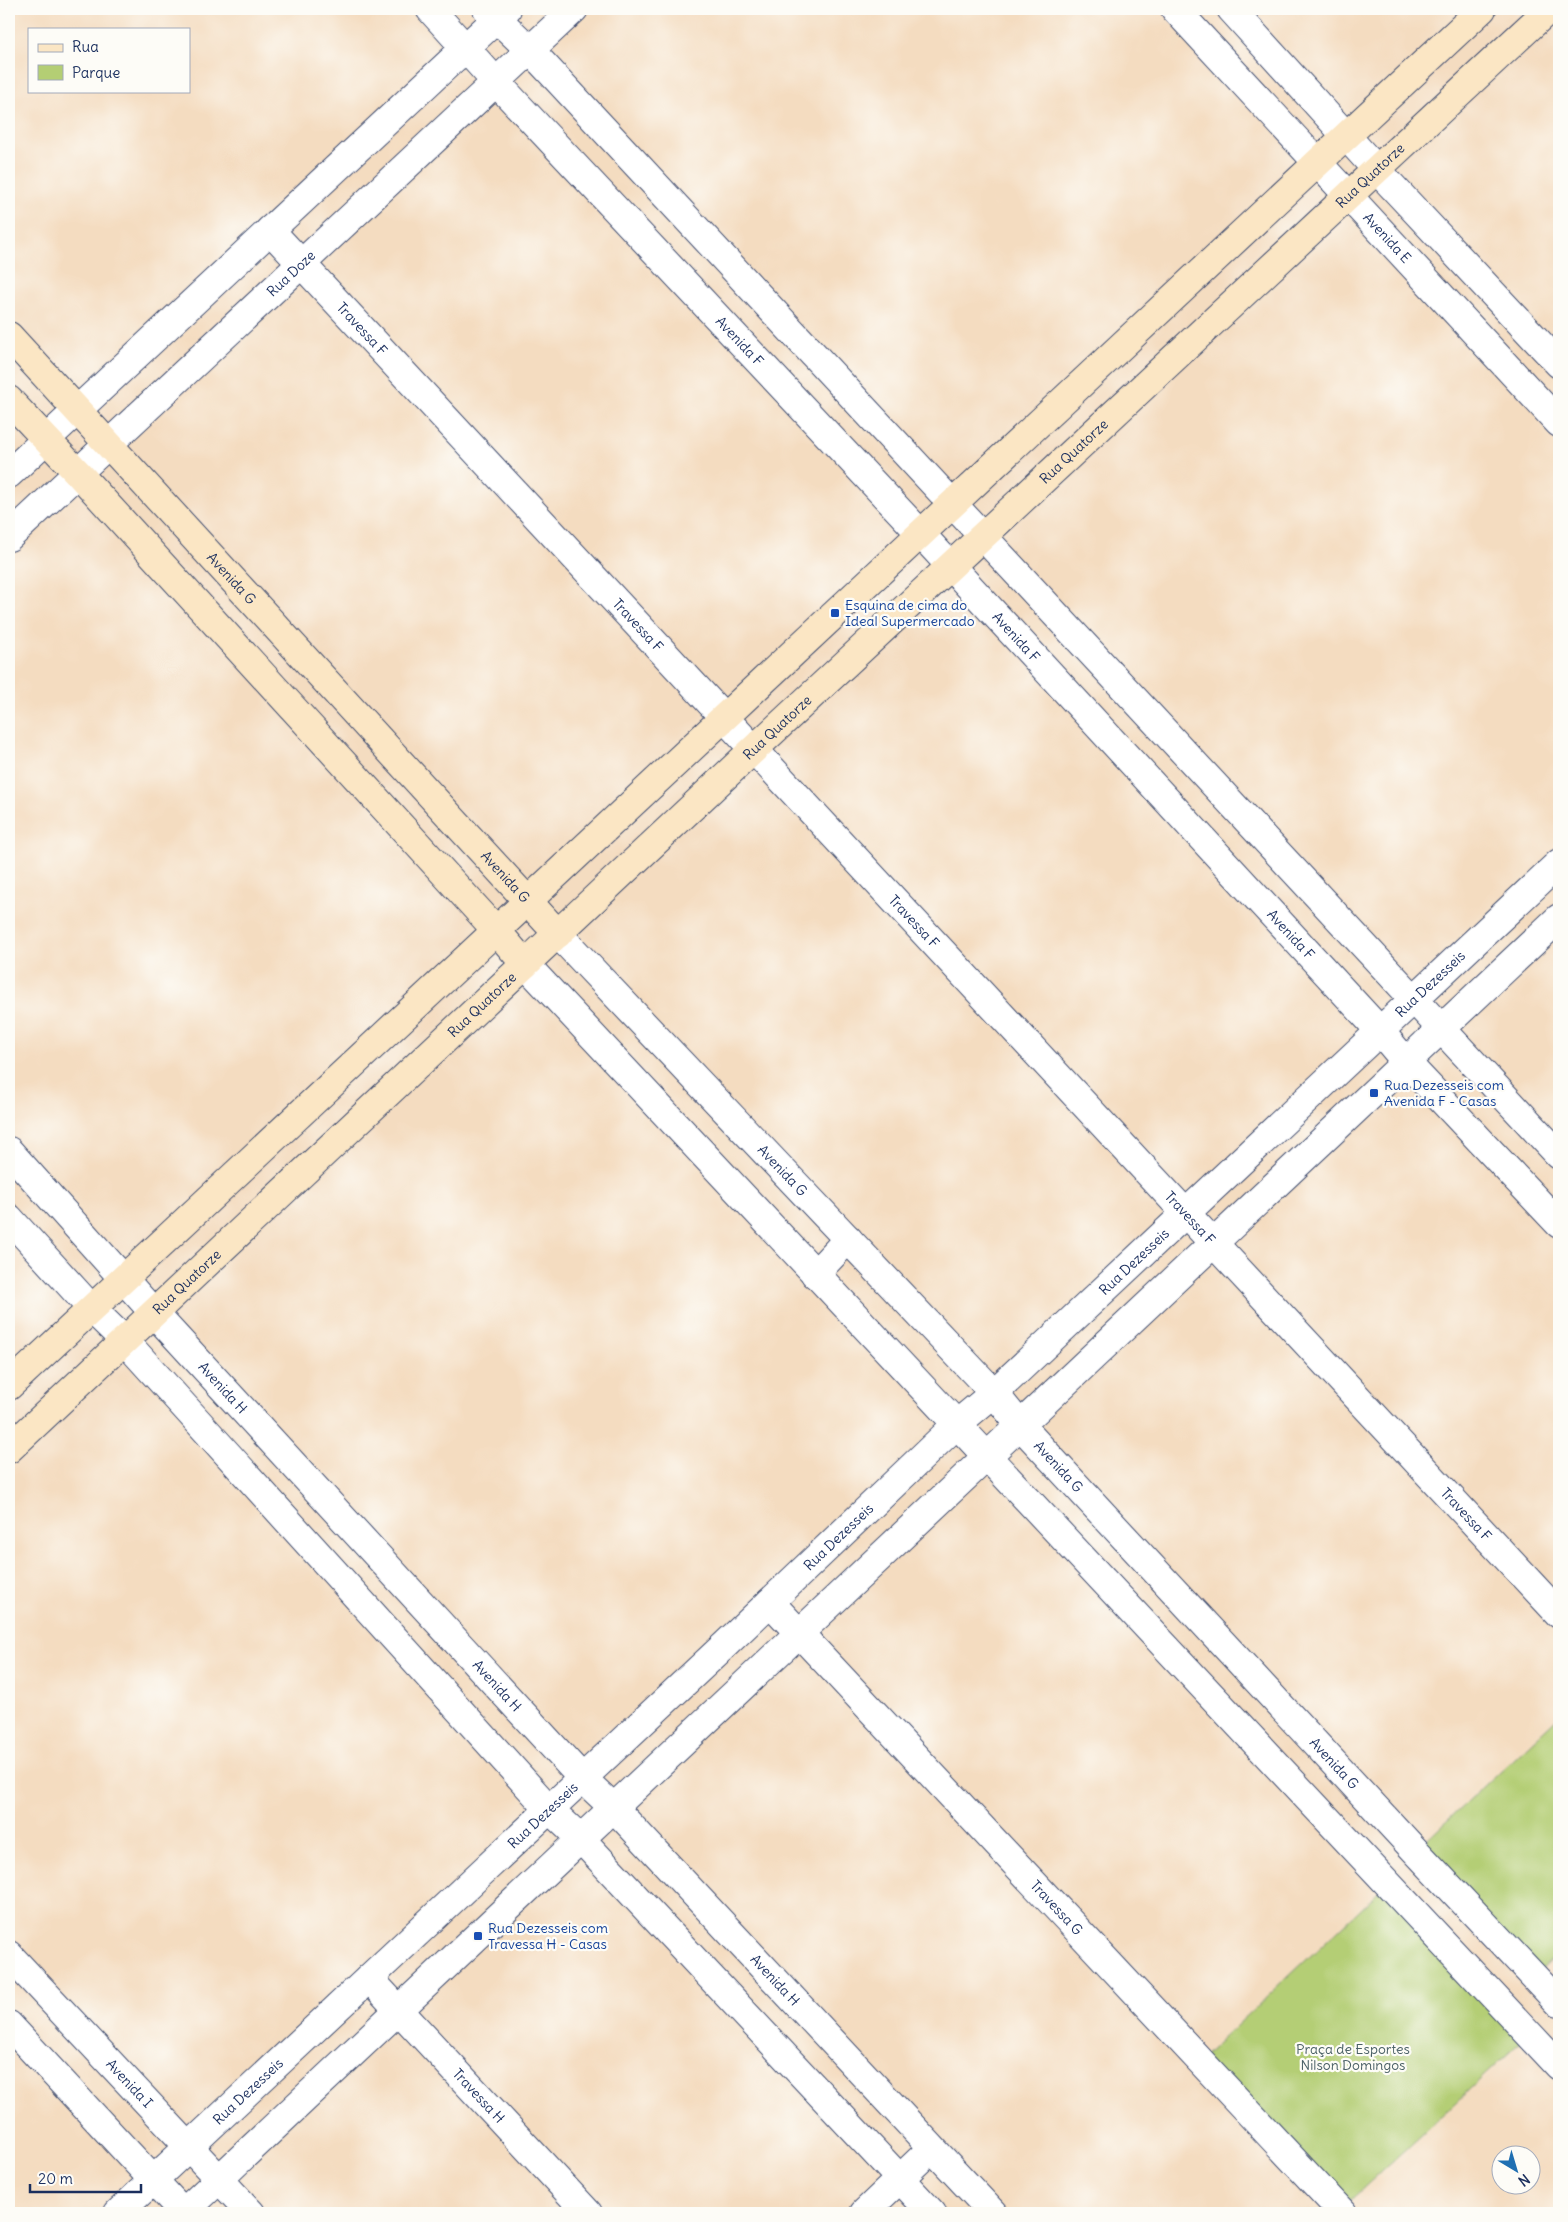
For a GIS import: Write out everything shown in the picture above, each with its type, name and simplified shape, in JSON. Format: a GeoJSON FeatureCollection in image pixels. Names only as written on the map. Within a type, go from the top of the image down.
{"type":"FeatureCollection","features":[{"type":"Feature","properties":{"kind":"street","name":"Avenida F"},"geometry":{"type":"LineString","coordinates":[[430,9],[496,82],[920,534],[1380,1031],[1406,1062],[1559,1224]]}},
{"type":"Feature","properties":{"kind":"street","name":"Rua Doze"},"geometry":{"type":"LineString","coordinates":[[9,537],[574,9]]}},
{"type":"Feature","properties":{"kind":"street","name":"Avenida E"},"geometry":{"type":"LineString","coordinates":[[1175,9],[1316,164],[1559,423]]}},
{"type":"Feature","properties":{"kind":"street"},"geometry":{"type":"LineString","coordinates":[[1231,9],[1377,170],[1559,364]]}},
{"type":"Feature","properties":{"kind":"street"},"geometry":{"type":"LineString","coordinates":[[9,1386],[1482,9]]}},
{"type":"Feature","properties":{"kind":"street","name":"Rua Quatorze"},"geometry":{"type":"LineString","coordinates":[[9,1449],[524,964],[1549,9]]}},
{"type":"Feature","properties":{"kind":"street"},"geometry":{"type":"LineString","coordinates":[[9,474],[466,47],[497,12],[530,50],[982,537],[1559,1155]]}},
{"type":"Feature","properties":{"kind":"street","name":"Travessa F"},"geometry":{"type":"LineString","coordinates":[[270,230],[1559,1614]]}},
{"type":"Feature","properties":{"kind":"street","name":"Avenida G"},"geometry":{"type":"LineString","coordinates":[[9,336],[78,409],[527,902],[994,1393],[1020,1425],[1559,2003]]}},
{"type":"Feature","properties":{"kind":"street"},"geometry":{"type":"LineString","coordinates":[[9,400],[496,930],[524,964],[1559,2066]]}},
{"type":"Feature","properties":{"kind":"street","name":"Rua Dezesseis"},"geometry":{"type":"LineString","coordinates":[[118,2213],[770,1602],[957,1424],[994,1393],[1559,863]]}},
{"type":"Feature","properties":{"kind":"street"},"geometry":{"type":"LineString","coordinates":[[9,2025],[154,2179],[183,2213],[1559,918]]}},
{"type":"Feature","properties":{"kind":"street","name":"Avenida H"},"geometry":{"type":"LineString","coordinates":[[9,1151],[154,1313],[582,1778],[614,1808],[931,2149],[993,2213]]}},
{"type":"Feature","properties":{"kind":"street"},"geometry":{"type":"LineString","coordinates":[[9,1218],[92,1309],[124,1341],[549,1809],[581,1839],[932,2213]]}},
{"type":"Feature","properties":{"kind":"street"},"geometry":{"type":"LineString","coordinates":[[815,1274],[848,1239]]}},
{"type":"Feature","properties":{"kind":"street","name":"Travessa G"},"geometry":{"type":"LineString","coordinates":[[770,1602],[1343,2213]]}},
{"type":"Feature","properties":{"kind":"street"},"geometry":{"type":"LineString","coordinates":[[1465,1965],[1495,1935]]}},
{"type":"Feature","properties":{"kind":"street","name":"Avenida I"},"geometry":{"type":"LineString","coordinates":[[9,1955],[251,2213]]}},
{"type":"Feature","properties":{"kind":"street","name":"Travessa H"},"geometry":{"type":"LineString","coordinates":[[369,1978],[588,2213]]}},
{"type":"Feature","properties":{"kind":"street"},"geometry":{"type":"LineString","coordinates":[[864,2213],[931,2149]]}},
{"type":"Feature","properties":{"kind":"green space"},"geometry":{"type":"Polygon","coordinates":[[[1559,1716],[1559,1953],[1536,1975],[1416,1850],[1559,1716]]]}},
{"type":"Feature","properties":{"kind":"green space","name":"Praça de Esportes Nilson Domingos"},"geometry":{"type":"Polygon","coordinates":[[[1389,1882],[1529,2034],[1341,2209],[1200,2060],[1389,1882]]]}},
{"type":"Feature","properties":{"kind":"place","name":"Esquina de cima do Ideal Supermercado"},"geometry":{"type":"Point","coordinates":[835,613]}},
{"type":"Feature","properties":{"kind":"place","name":"Rua Dezesseis com Avenida F - Casas"},"geometry":{"type":"Point","coordinates":[1374,1093]}},
{"type":"Feature","properties":{"kind":"place","name":"Rua Dezesseis com Travessa H - Casas"},"geometry":{"type":"Point","coordinates":[478,1936]}}]}
